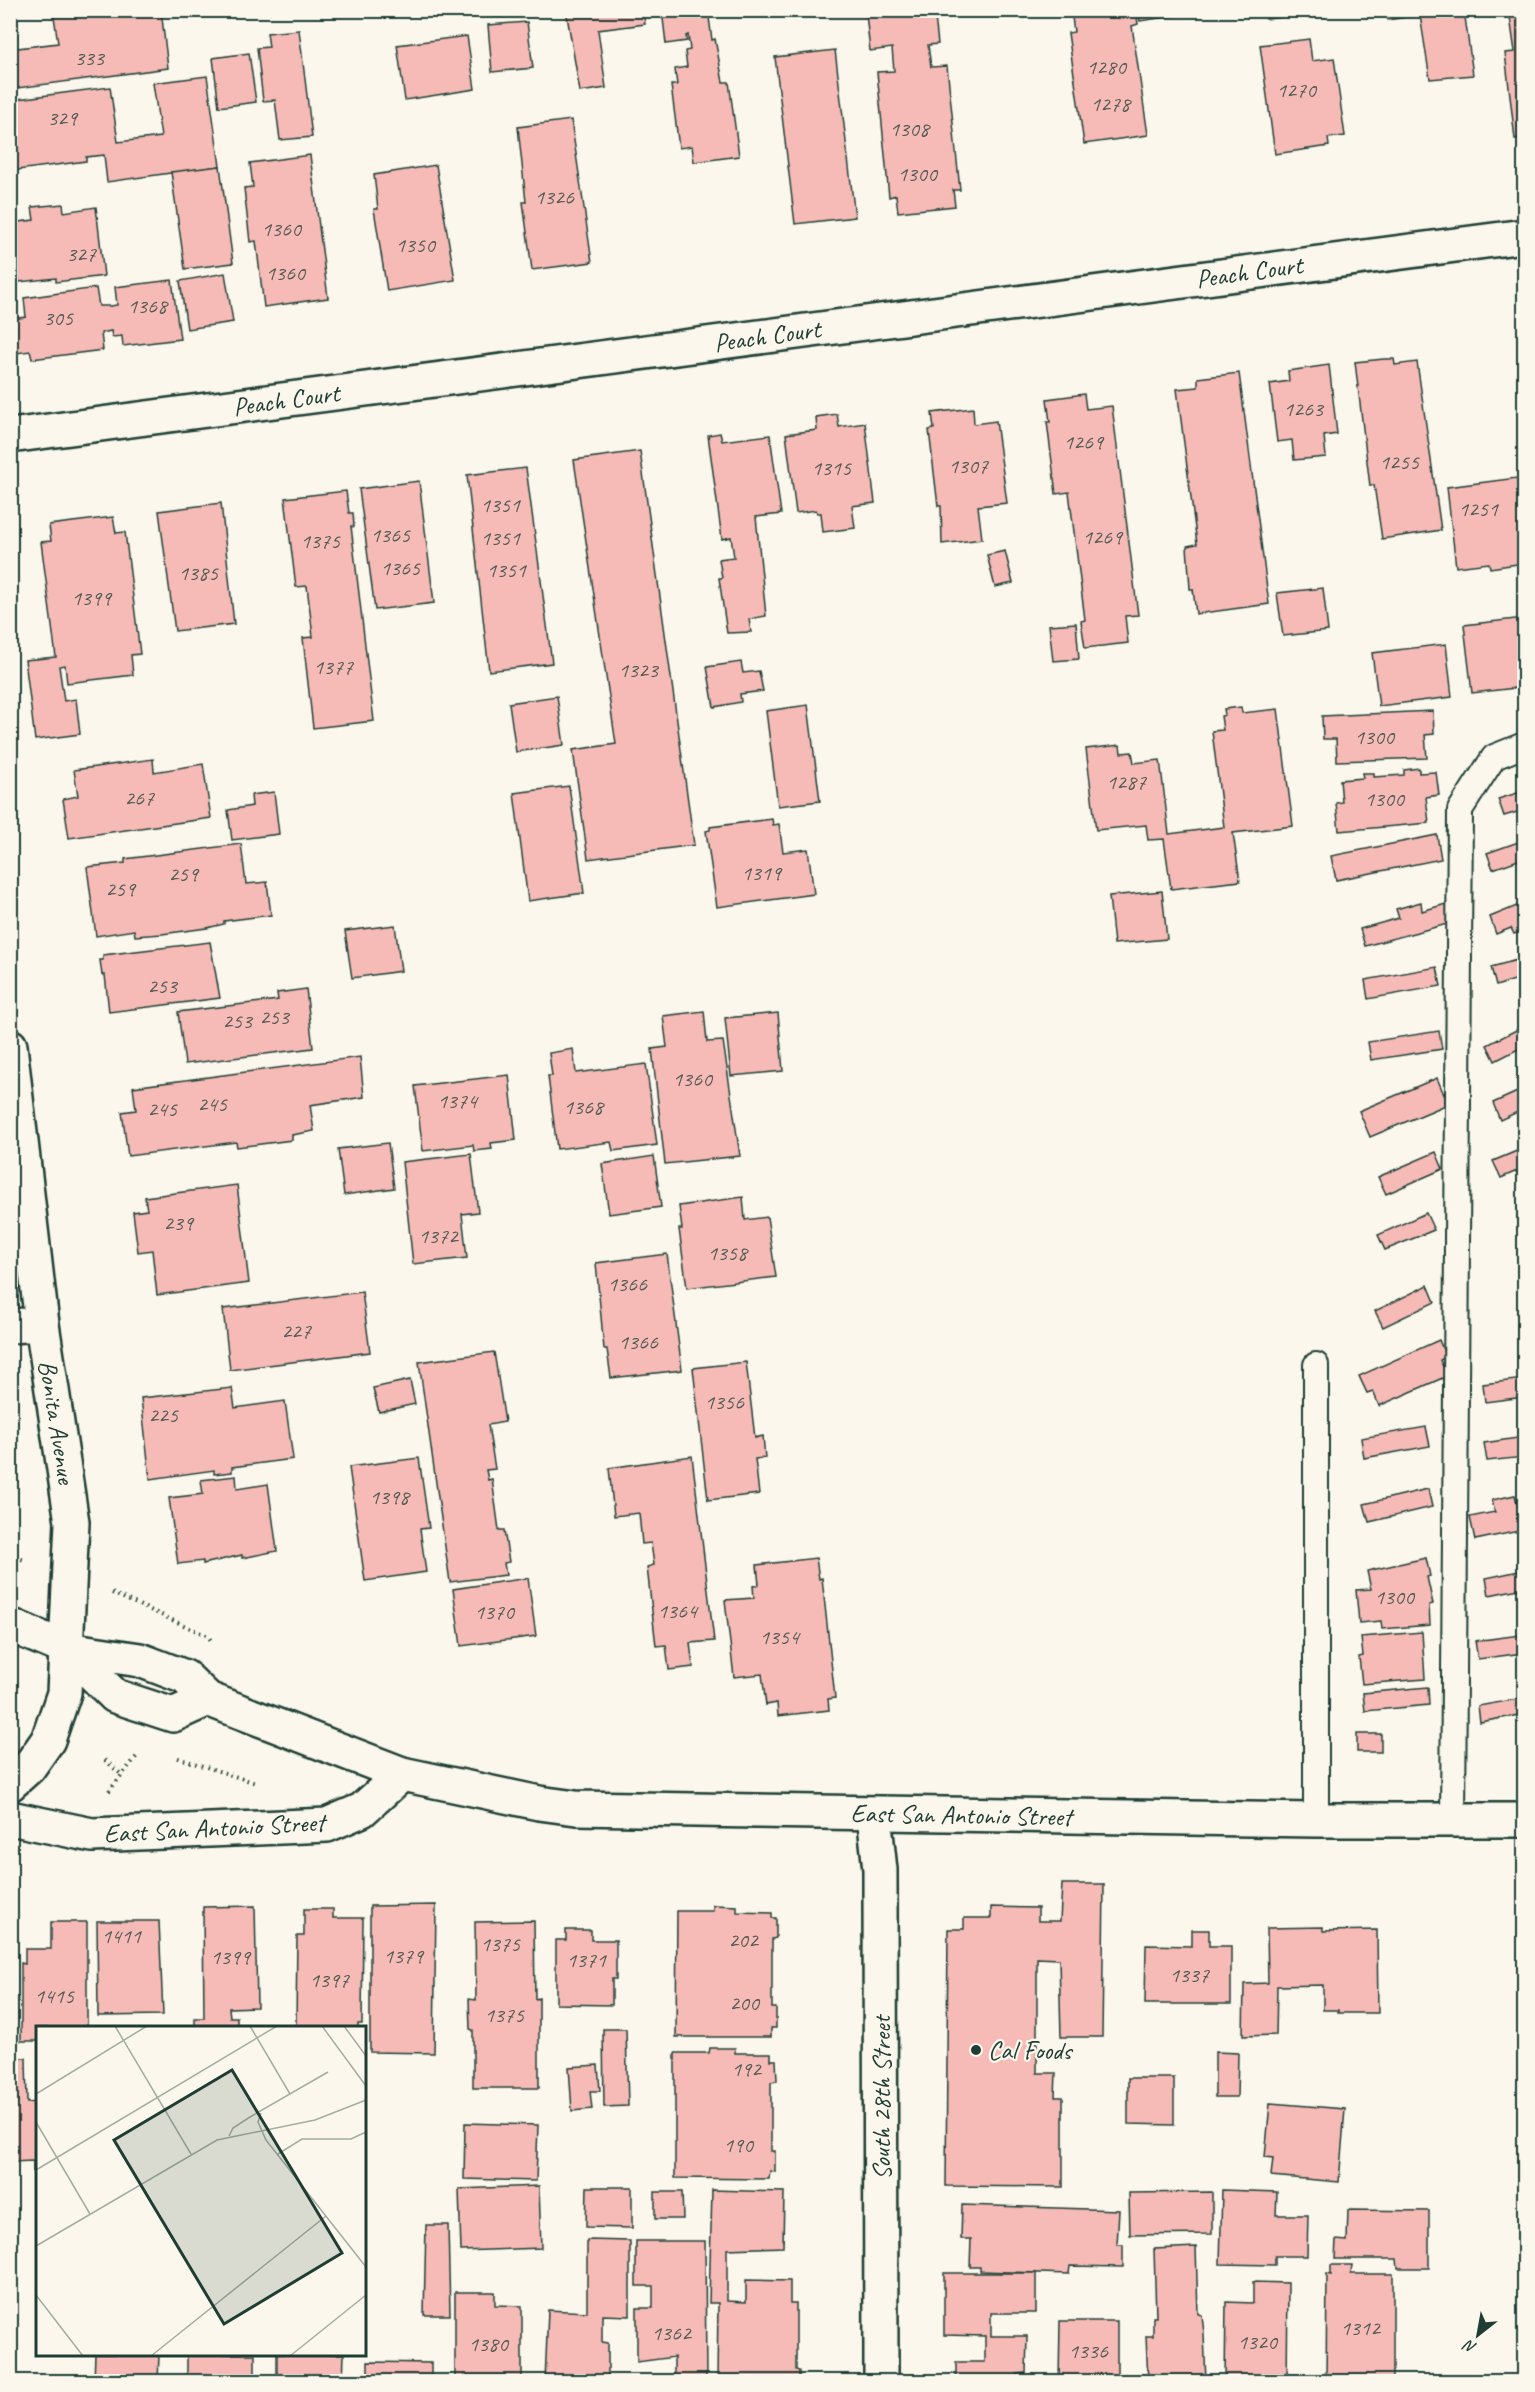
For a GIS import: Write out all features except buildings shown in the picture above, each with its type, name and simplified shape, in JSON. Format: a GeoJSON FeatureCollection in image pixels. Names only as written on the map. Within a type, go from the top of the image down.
{"type":"FeatureCollection","features":[{"type":"Feature","properties":{"kind":"street","name":"Peach Court"},"geometry":{"type":"LineString","coordinates":[[10,436],[1524,236]]}},
{"type":"Feature","properties":{"kind":"street","name":"Bonita Avenue"},"geometry":{"type":"LineString","coordinates":[[10,1046],[26,1325],[72,1522],[64,1693],[48,1740],[29,1767],[10,1784]]}},
{"type":"Feature","properties":{"kind":"street","name":"East San Antonio Street"},"geometry":{"type":"LineString","coordinates":[[10,1625],[67,1649],[140,1659],[185,1677],[208,1699],[402,1774],[538,1803],[576,1808],[1316,1820],[1524,1820]]}},
{"type":"Feature","properties":{"kind":"street","name":"East San Antonio Street"},"geometry":{"type":"LineString","coordinates":[[67,1649],[115,1696],[173,1715],[208,1699]]}},
{"type":"Feature","properties":{"kind":"street","name":"East San Antonio Street"},"geometry":{"type":"LineString","coordinates":[[10,1818],[92,1835],[327,1825],[362,1810],[402,1774]]}},
{"type":"Feature","properties":{"kind":"street","name":"South 28th Street"},"geometry":{"type":"LineString","coordinates":[[874,1814],[880,1870],[881,2382]]}},
{"type":"Feature","properties":{"kind":"lane"},"geometry":{"type":"LineString","coordinates":[[1453,1821],[1460,810],[1494,757],[1524,745]]}},
{"type":"Feature","properties":{"kind":"lane"},"geometry":{"type":"LineString","coordinates":[[1316,1365],[1316,1820]]}},
{"type":"Feature","properties":{"kind":"path"},"geometry":{"type":"LineString","coordinates":[[107,1794],[137,1756]]}},
{"type":"Feature","properties":{"kind":"path"},"geometry":{"type":"LineString","coordinates":[[105,1760],[122,1775]]}},
{"type":"Feature","properties":{"kind":"place","name":"Cal Foods"},"geometry":{"type":"Point","coordinates":[976,2050]}}]}
